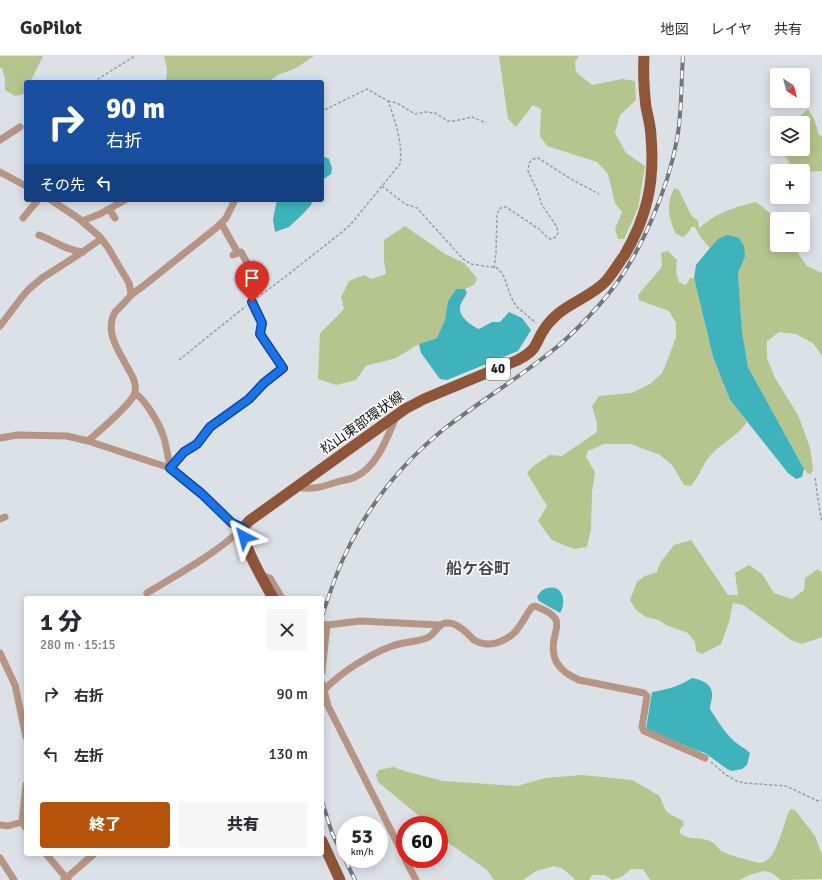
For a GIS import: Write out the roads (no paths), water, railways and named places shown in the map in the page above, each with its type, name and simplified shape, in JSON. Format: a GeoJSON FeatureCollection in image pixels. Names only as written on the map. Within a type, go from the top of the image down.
{"type":"FeatureCollection","features":[{"type":"Feature","properties":{"kind":"main road","name":"松山東部環状線"},"geometry":{"type":"LineString","coordinates":[[243,528],[249,521],[397,415],[424,399],[518,360],[533,349],[543,330],[559,313],[594,292],[608,280],[628,248],[642,220],[649,192],[652,168],[651,136],[645,93],[644,56]]}},
{"type":"Feature","properties":{"kind":"main road"},"geometry":{"type":"LineString","coordinates":[[243,528],[244,537],[260,575],[272,596]]}},
{"type":"Feature","properties":{"kind":"main road"},"geometry":{"type":"LineString","coordinates":[[324,845],[340,880]]}},
{"type":"Feature","properties":{"kind":"street"},"geometry":{"type":"LineString","coordinates":[[0,140],[20,127]]}},
{"type":"Feature","properties":{"kind":"street"},"geometry":{"type":"LineString","coordinates":[[0,172],[24,185]]}},
{"type":"Feature","properties":{"kind":"street"},"geometry":{"type":"LineString","coordinates":[[23,218],[36,202]]}},
{"type":"Feature","properties":{"kind":"street"},"geometry":{"type":"LineString","coordinates":[[54,202],[82,221],[107,246],[129,283],[131,294]]}},
{"type":"Feature","properties":{"kind":"street"},"geometry":{"type":"LineString","coordinates":[[82,221],[121,202]]}},
{"type":"Feature","properties":{"kind":"street"},"geometry":{"type":"LineString","coordinates":[[88,441],[128,403],[135,393],[136,386],[134,380],[112,338],[112,319],[116,311],[131,294],[221,223],[226,218],[235,202]]}},
{"type":"Feature","properties":{"kind":"street"},"geometry":{"type":"LineString","coordinates":[[109,209],[115,218]]}},
{"type":"Feature","properties":{"kind":"street"},"geometry":{"type":"LineString","coordinates":[[221,223],[236,254],[241,252],[252,272]]}},
{"type":"Feature","properties":{"kind":"street"},"geometry":{"type":"LineString","coordinates":[[39,235],[52,240],[69,250],[83,252]]}},
{"type":"Feature","properties":{"kind":"street"},"geometry":{"type":"LineString","coordinates":[[0,326],[29,289],[42,278],[101,239]]}},
{"type":"Feature","properties":{"kind":"street"},"geometry":{"type":"LineString","coordinates":[[170,468],[184,452],[197,444],[210,427],[249,399],[264,383],[283,368],[260,334],[262,323],[252,302]]}},
{"type":"Feature","properties":{"kind":"street"},"geometry":{"type":"LineString","coordinates":[[135,393],[144,400],[160,425],[164,436],[170,468]]}},
{"type":"Feature","properties":{"kind":"street"},"geometry":{"type":"LineString","coordinates":[[297,488],[321,488],[349,479],[363,472],[377,456],[397,415]]}},
{"type":"Feature","properties":{"kind":"street"},"geometry":{"type":"LineString","coordinates":[[0,438],[17,435],[67,436],[88,441],[170,468],[202,494],[232,523],[243,528],[228,541],[205,557],[147,593]]}},
{"type":"Feature","properties":{"kind":"street"},"geometry":{"type":"LineString","coordinates":[[260,575],[270,578],[281,596]]}},
{"type":"Feature","properties":{"kind":"street"},"geometry":{"type":"LineString","coordinates":[[324,641],[325,625],[360,621],[439,625],[446,623],[454,624],[462,628],[475,641],[487,645],[496,643],[514,632],[532,607],[536,606],[553,616],[557,621],[553,642],[553,655],[562,671],[579,680],[644,693],[647,696],[647,701],[642,727],[644,731],[705,758]]}},
{"type":"Feature","properties":{"kind":"street"},"geometry":{"type":"LineString","coordinates":[[324,690],[332,682],[356,665],[380,651],[393,646],[420,641],[430,637],[439,625]]}},
{"type":"Feature","properties":{"kind":"street"},"geometry":{"type":"LineString","coordinates":[[0,653],[15,685],[24,728]]}},
{"type":"Feature","properties":{"kind":"street"},"geometry":{"type":"LineString","coordinates":[[324,694],[328,706],[344,735],[396,841]]}},
{"type":"Feature","properties":{"kind":"street"},"geometry":{"type":"LineString","coordinates":[[0,825],[24,825]]}},
{"type":"Feature","properties":{"kind":"street"},"geometry":{"type":"LineString","coordinates":[[48,856],[66,879],[92,856]]}},
{"type":"Feature","properties":{"kind":"street"},"geometry":{"type":"LineString","coordinates":[[0,858],[14,880]]}},
{"type":"Feature","properties":{"kind":"street"},"geometry":{"type":"LineString","coordinates":[[410,868],[416,880]]}},
{"type":"Feature","properties":{"kind":"water"},"geometry":{"type":"Polygon","coordinates":[[[324,157],[329,159],[332,168],[331,174],[324,179],[324,157]]]}},
{"type":"Feature","properties":{"kind":"water"},"geometry":{"type":"Polygon","coordinates":[[[277,202],[312,202],[303,214],[289,227],[275,232],[273,219],[277,202]]]}},
{"type":"Feature","properties":{"kind":"water"},"geometry":{"type":"Polygon","coordinates":[[[727,235],[739,238],[744,246],[745,257],[738,273],[742,331],[748,367],[804,469],[802,477],[796,479],[788,473],[730,400],[713,357],[694,278],[696,265],[718,239],[727,235]]]}},
{"type":"Feature","properties":{"kind":"water"},"geometry":{"type":"Polygon","coordinates":[[[456,289],[465,289],[467,293],[462,301],[460,311],[466,321],[476,328],[479,329],[492,322],[500,322],[509,312],[522,318],[531,330],[518,351],[447,380],[440,379],[421,353],[419,344],[437,338],[445,320],[448,301],[456,289]]]}},
{"type":"Feature","properties":{"kind":"water"},"geometry":{"type":"Polygon","coordinates":[[[548,588],[554,588],[561,592],[563,607],[560,613],[539,601],[537,597],[541,591],[548,588]]]}},
{"type":"Feature","properties":{"kind":"water"},"geometry":{"type":"Polygon","coordinates":[[[692,678],[703,681],[711,688],[712,698],[710,709],[731,738],[750,753],[747,765],[742,769],[732,771],[727,769],[705,753],[646,729],[652,692],[682,684],[692,678]]]}},
{"type":"Feature","properties":{"kind":"railway"},"geometry":{"type":"LineString","coordinates":[[324,610],[338,571],[353,539],[375,503],[400,471],[444,429],[539,361],[575,331],[610,292],[621,276],[632,259],[652,220],[673,158],[680,119],[683,56]]}},
{"type":"Feature","properties":{"kind":"railway"},"geometry":{"type":"LineString","coordinates":[[324,807],[332,833],[355,880]]}},
{"type":"Feature","properties":{"kind":"district","name":"船ケ谷町"},"geometry":{"type":"Point","coordinates":[478,569]}}]}
